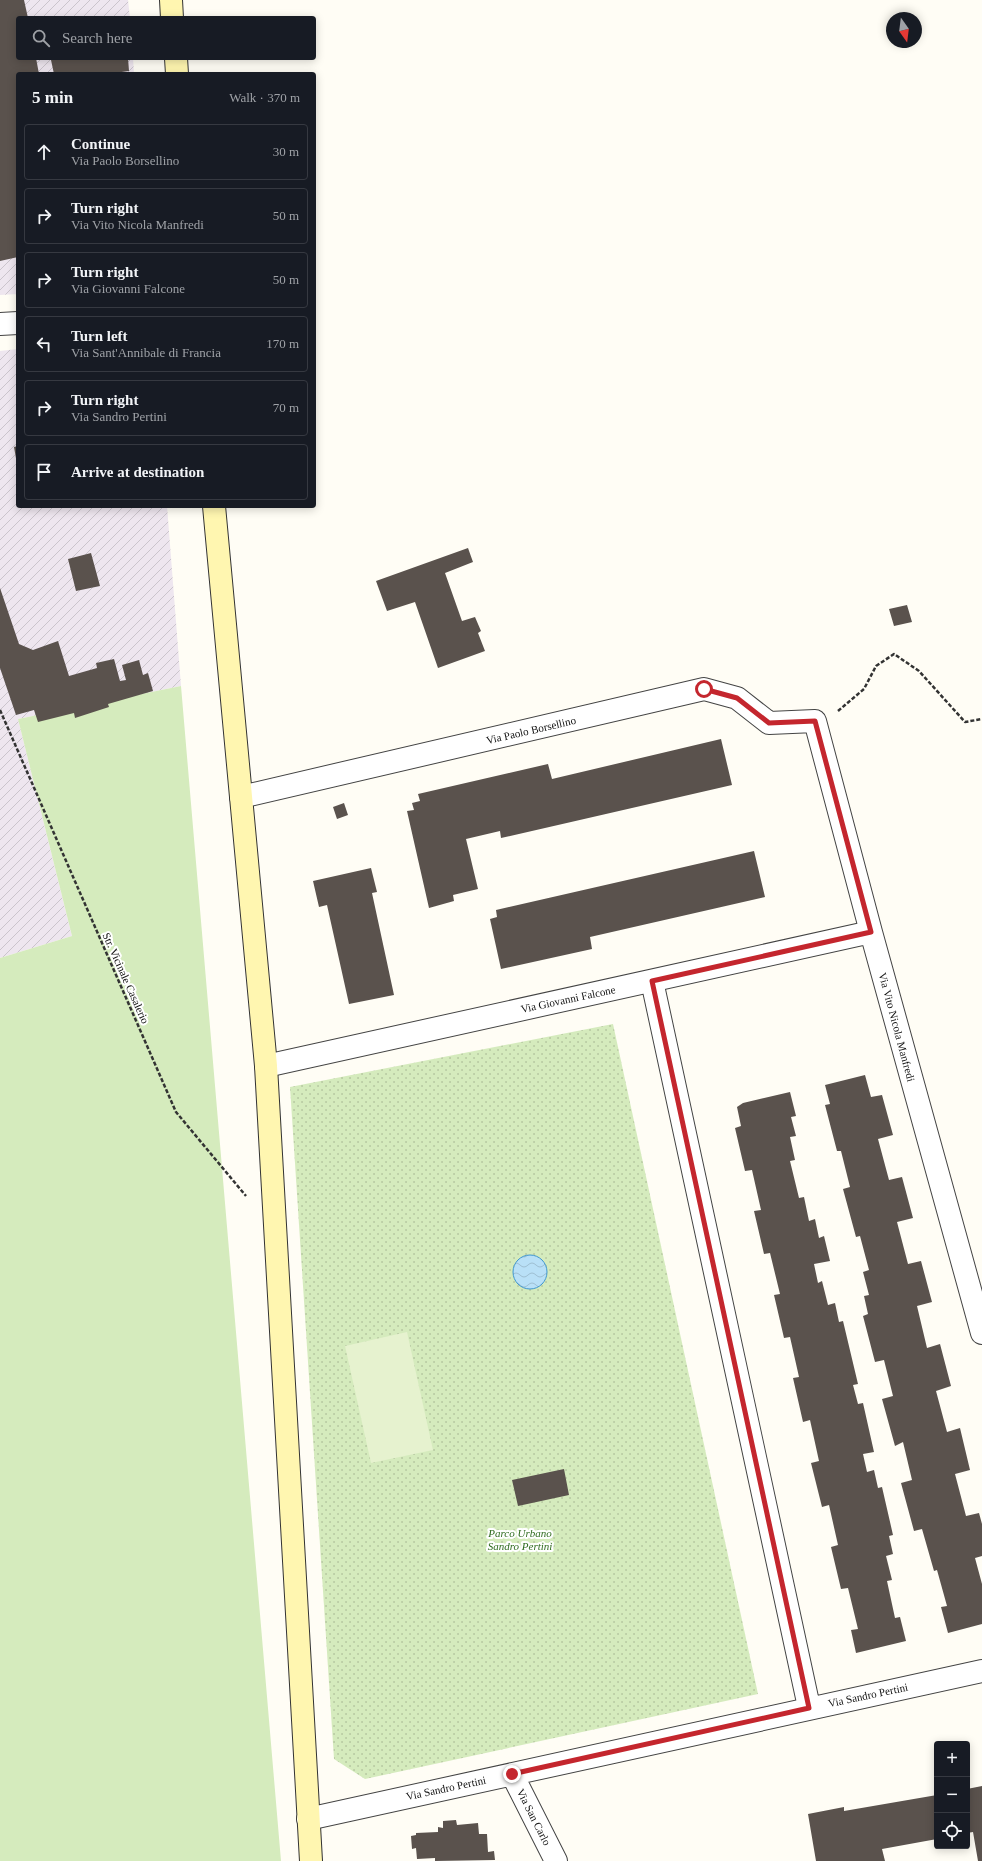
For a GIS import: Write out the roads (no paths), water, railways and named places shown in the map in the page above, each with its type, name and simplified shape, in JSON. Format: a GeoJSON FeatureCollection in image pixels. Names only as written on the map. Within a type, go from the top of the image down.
{"type":"FeatureCollection","features":[{"type":"Feature","properties":{"kind":"main road"},"geometry":{"type":"LineString","coordinates":[[171,0],[172,16]]}},
{"type":"Feature","properties":{"kind":"main road"},"geometry":{"type":"LineString","coordinates":[[176,60],[177,72]]}},
{"type":"Feature","properties":{"kind":"main road"},"geometry":{"type":"LineString","coordinates":[[214,508],[266,1066],[311,1861]]}},
{"type":"Feature","properties":{"kind":"street"},"geometry":{"type":"LineString","coordinates":[[0,324],[16,323]]}},
{"type":"Feature","properties":{"kind":"street","name":"Via Paolo Borsellino"},"geometry":{"type":"LineString","coordinates":[[241,797],[704,689],[737,698],[769,723],[815,721]]}},
{"type":"Feature","properties":{"kind":"street","name":"Via Vito Nicola Manfredi"},"geometry":{"type":"LineString","coordinates":[[815,721],[871,932],[982,1333]]}},
{"type":"Feature","properties":{"kind":"street","name":"Via Giovanni Falcone"},"geometry":{"type":"LineString","coordinates":[[266,1066],[871,932]]}},
{"type":"Feature","properties":{"kind":"street"},"geometry":{"type":"LineString","coordinates":[[652,981],[809,1708]]}},
{"type":"Feature","properties":{"kind":"street","name":"Via Sandro Pertini"},"geometry":{"type":"LineString","coordinates":[[308,1819],[982,1671]]}},
{"type":"Feature","properties":{"kind":"street","name":"Via San Carlo"},"geometry":{"type":"LineString","coordinates":[[512,1774],[556,1861]]}},
{"type":"Feature","properties":{"kind":"water"},"geometry":{"type":"Polygon","coordinates":[[[527,1255],[533,1255],[542,1260],[546,1266],[546,1278],[542,1284],[533,1289],[527,1289],[518,1284],[513,1275],[513,1269],[518,1260],[527,1255]]]}},
{"type":"Feature","properties":{"kind":"park label","name":"Parco Urbano Sandro Pertini"},"geometry":{"type":"Point","coordinates":[520,1539]}}]}
